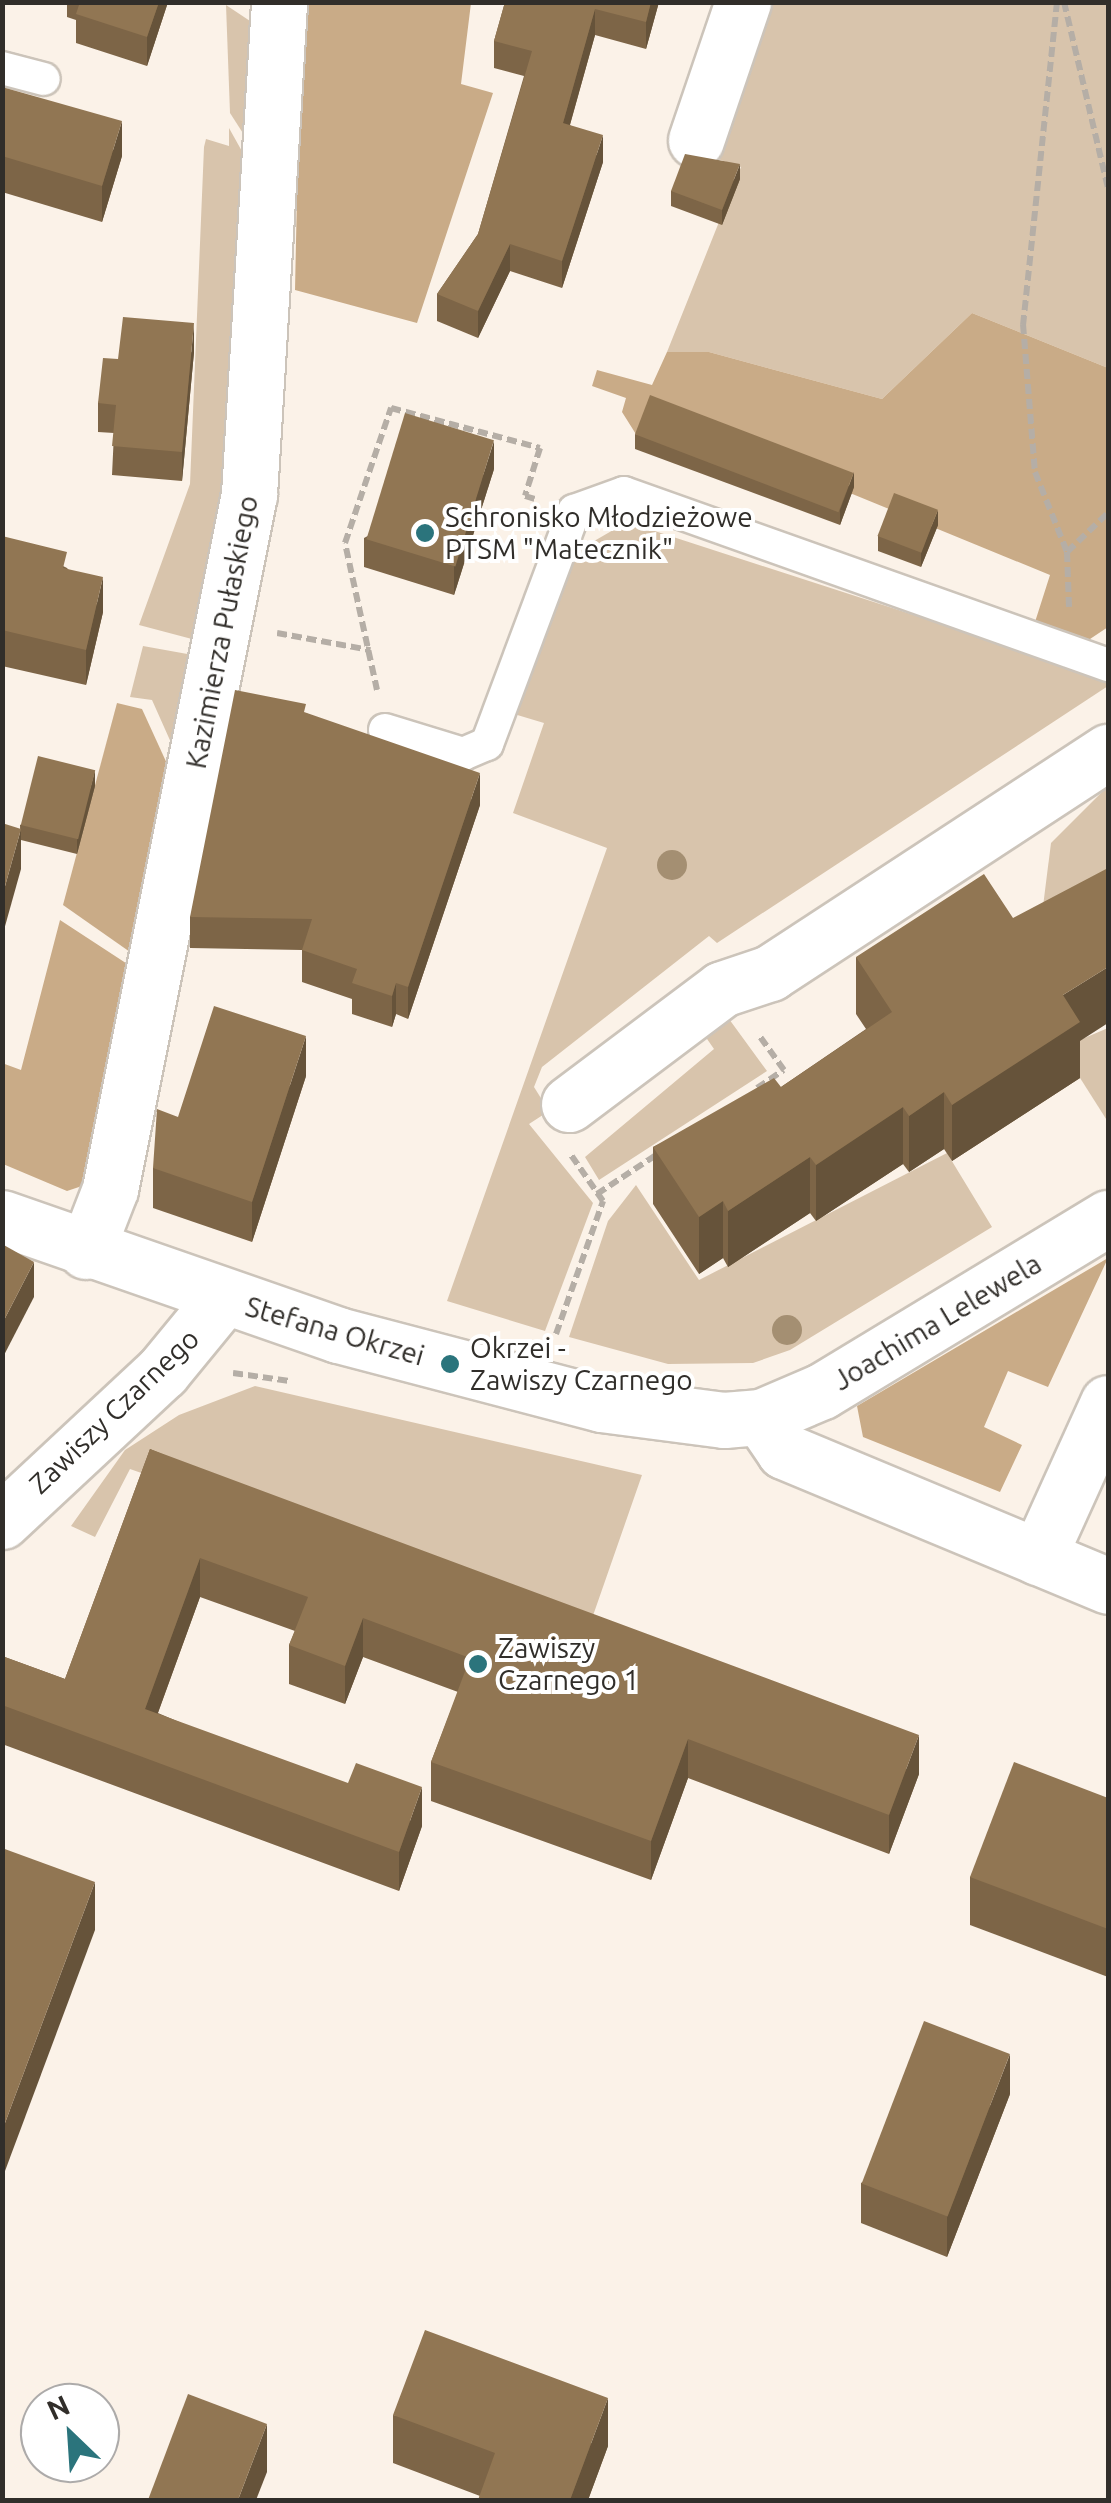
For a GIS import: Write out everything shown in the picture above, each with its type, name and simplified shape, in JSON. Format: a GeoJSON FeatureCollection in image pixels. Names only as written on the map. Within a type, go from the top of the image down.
{"type":"FeatureCollection","features":[{"type":"Feature","properties":{"kind":"street","name":"Kazimierza Pułaskiego"},"geometry":{"type":"LineString","coordinates":[[86,1250],[110,1190],[248,494],[279,2]]}},
{"type":"Feature","properties":{"kind":"street"},"geometry":{"type":"LineString","coordinates":[[696,140],[743,2]]}},
{"type":"Feature","properties":{"kind":"street"},"geometry":{"type":"LineString","coordinates":[[569,1104],[730,986],[770,973],[1108,752]]}},
{"type":"Feature","properties":{"kind":"street","name":"Stefana Okrzei"},"geometry":{"type":"LineString","coordinates":[[2,1218],[222,1299],[601,1404],[683,1420],[761,1416]]}},
{"type":"Feature","properties":{"kind":"street","name":"Joachima Lelewela"},"geometry":{"type":"LineString","coordinates":[[761,1416],[822,1391],[1108,1218]]}},
{"type":"Feature","properties":{"kind":"street","name":"Zawiszy Czarnego"},"geometry":{"type":"LineString","coordinates":[[2,1521],[162,1372],[222,1299]]}},
{"type":"Feature","properties":{"kind":"street"},"geometry":{"type":"LineString","coordinates":[[1038,1557],[1108,1403]]}},
{"type":"Feature","properties":{"kind":"street"},"geometry":{"type":"LineString","coordinates":[[761,1416],[784,1451],[1108,1586]]}},
{"type":"Feature","properties":{"kind":"lane"},"geometry":{"type":"LineString","coordinates":[[2,68],[44,79]]}},
{"type":"Feature","properties":{"kind":"lane"},"geometry":{"type":"LineString","coordinates":[[385,730],[463,754],[487,744],[574,511],[624,492],[1108,665]]}},
{"type":"Feature","properties":{"kind":"path"},"geometry":{"type":"LineString","coordinates":[[1060,2],[1108,188]]}},
{"type":"Feature","properties":{"kind":"path"},"geometry":{"type":"LineString","coordinates":[[1057,646],[1071,599],[1067,552],[1036,472],[1023,324],[1060,2]]}},
{"type":"Feature","properties":{"kind":"path"},"geometry":{"type":"LineString","coordinates":[[385,730],[346,542],[391,408],[540,448],[525,496],[574,511]]}},
{"type":"Feature","properties":{"kind":"path"},"geometry":{"type":"LineString","coordinates":[[1067,552],[1108,513]]}},
{"type":"Feature","properties":{"kind":"path"},"geometry":{"type":"LineString","coordinates":[[260,630],[370,650]]}},
{"type":"Feature","properties":{"kind":"path"},"geometry":{"type":"LineString","coordinates":[[730,986],[784,1070],[737,1101]]}},
{"type":"Feature","properties":{"kind":"path"},"geometry":{"type":"LineString","coordinates":[[552,1344],[603,1201],[549,1123],[569,1104]]}},
{"type":"Feature","properties":{"kind":"path"},"geometry":{"type":"LineString","coordinates":[[597,1194],[675,1142]]}},
{"type":"Feature","properties":{"kind":"path"},"geometry":{"type":"LineString","coordinates":[[536,1339],[570,1350]]}},
{"type":"Feature","properties":{"kind":"path"},"geometry":{"type":"LineString","coordinates":[[223,1378],[239,1370],[296,1382]]}},
{"type":"Feature","properties":{"kind":"shaded area"},"geometry":{"type":"Polygon","coordinates":[[[301,3],[471,3],[461,84],[493,93],[417,323],[295,290],[301,3]]]}},
{"type":"Feature","properties":{"kind":"shaded area"},"geometry":{"type":"Polygon","coordinates":[[[766,3],[1108,3],[1108,368],[972,313],[882,399],[709,352],[667,352],[741,167],[715,158],[766,3]]]}},
{"type":"Feature","properties":{"kind":"shaded area"},"geometry":{"type":"Polygon","coordinates":[[[226,5],[256,25],[255,152],[230,113],[226,5]]]}},
{"type":"Feature","properties":{"kind":"shaded area"},"geometry":{"type":"Polygon","coordinates":[[[229,128],[253,171],[207,643],[139,625],[190,484],[204,147],[206,139],[229,146],[229,128]]]}},
{"type":"Feature","properties":{"kind":"shaded area"},"geometry":{"type":"Polygon","coordinates":[[[972,313],[1108,368],[1108,627],[1087,641],[1035,622],[1050,575],[650,411],[639,439],[622,412],[626,398],[592,386],[597,370],[652,385],[667,352],[709,352],[882,399],[972,313]]]}},
{"type":"Feature","properties":{"kind":"shaded area"},"geometry":{"type":"Polygon","coordinates":[[[627,522],[1108,678],[1108,686],[717,943],[709,936],[542,1067],[534,1087],[549,1111],[529,1124],[593,1203],[545,1331],[447,1301],[607,848],[513,813],[544,723],[514,714],[570,555],[627,522]]]}},
{"type":"Feature","properties":{"kind":"shaded area"},"geometry":{"type":"Polygon","coordinates":[[[143,646],[204,657],[181,765],[152,700],[130,697],[143,646]]]}},
{"type":"Feature","properties":{"kind":"shaded area"},"geometry":{"type":"Polygon","coordinates":[[[117,703],[142,709],[174,779],[140,959],[63,905],[117,703]]]}},
{"type":"Feature","properties":{"kind":"shaded area"},"geometry":{"type":"Polygon","coordinates":[[[1108,786],[1108,879],[1041,922],[1051,843],[1108,786]]]}},
{"type":"Feature","properties":{"kind":"shaded area"},"geometry":{"type":"Polygon","coordinates":[[[60,920],[138,971],[88,1184],[67,1191],[3,1164],[2,1063],[21,1070],[60,920]]]}},
{"type":"Feature","properties":{"kind":"shaded area"},"geometry":{"type":"Polygon","coordinates":[[[721,1008],[767,1071],[599,1180],[585,1157],[714,1049],[698,1026],[721,1008]]]}},
{"type":"Feature","properties":{"kind":"shaded area"},"geometry":{"type":"Polygon","coordinates":[[[1108,1028],[1108,1122],[1061,1048],[1108,1028]]]}},
{"type":"Feature","properties":{"kind":"shaded area"},"geometry":{"type":"Polygon","coordinates":[[[947,1153],[992,1227],[790,1350],[753,1363],[668,1364],[569,1337],[608,1221],[636,1185],[699,1280],[947,1153]]]}},
{"type":"Feature","properties":{"kind":"shaded area"},"geometry":{"type":"Polygon","coordinates":[[[1108,1258],[1048,1387],[1008,1371],[984,1427],[1022,1445],[1000,1492],[863,1437],[857,1406],[1108,1258]]]}},
{"type":"Feature","properties":{"kind":"shaded area"},"geometry":{"type":"Polygon","coordinates":[[[255,1386],[642,1475],[588,1630],[130,1469],[95,1537],[71,1526],[125,1450],[179,1415],[255,1386]]]}},
{"type":"Feature","properties":{"kind":"building"},"geometry":{"type":"Polygon","coordinates":[[[80,2],[159,2],[147,37],[76,14],[80,2]]]}},
{"type":"Feature","properties":{"kind":"building"},"geometry":{"type":"Polygon","coordinates":[[[505,2],[651,2],[646,22],[595,9],[563,123],[603,135],[562,261],[510,244],[478,311],[437,294],[478,234],[532,51],[494,41],[505,2]]]}},
{"type":"Feature","properties":{"kind":"building"},"geometry":{"type":"Polygon","coordinates":[[[2,87],[122,121],[102,186],[2,156],[2,87]]]}},
{"type":"Feature","properties":{"kind":"building"},"geometry":{"type":"Polygon","coordinates":[[[685,154],[740,164],[722,210],[671,191],[685,154]]]}},
{"type":"Feature","properties":{"kind":"building"},"geometry":{"type":"Polygon","coordinates":[[[123,317],[194,323],[182,452],[112,446],[116,405],[98,403],[103,358],[118,359],[123,317]]]}},
{"type":"Feature","properties":{"kind":"building"},"geometry":{"type":"Polygon","coordinates":[[[650,395],[854,473],[838,512],[635,434],[650,395]]]}},
{"type":"Feature","properties":{"kind":"building","name":"Schronisko Młodzieżowe PTSM \"Matecznik\""},"geometry":{"type":"Polygon","coordinates":[[[405,413],[494,440],[455,566],[366,539],[405,413]]]}},
{"type":"Feature","properties":{"kind":"building"},"geometry":{"type":"Polygon","coordinates":[[[894,493],[938,510],[921,553],[878,536],[894,493]]]}},
{"type":"Feature","properties":{"kind":"building"},"geometry":{"type":"Polygon","coordinates":[[[2,536],[67,552],[63,568],[103,577],[86,650],[2,630],[2,536]]]}},
{"type":"Feature","properties":{"kind":"building"},"geometry":{"type":"Polygon","coordinates":[[[235,690],[306,704],[304,712],[480,773],[408,987],[396,983],[392,996],[352,983],[357,969],[302,950],[312,919],[190,917],[235,690]]]}},
{"type":"Feature","properties":{"kind":"building"},"geometry":{"type":"Polygon","coordinates":[[[38,756],[95,770],[78,839],[21,825],[38,756]]]}},
{"type":"Feature","properties":{"kind":"building"},"geometry":{"type":"Polygon","coordinates":[[[2,823],[21,829],[2,897],[2,823]]]}},
{"type":"Feature","properties":{"kind":"building"},"geometry":{"type":"Polygon","coordinates":[[[1108,868],[1108,967],[1063,995],[1080,1022],[952,1105],[944,1092],[909,1116],[903,1107],[816,1165],[810,1157],[728,1211],[723,1201],[699,1217],[653,1147],[774,1078],[781,1087],[892,1012],[856,957],[984,874],[1013,918],[1108,868]]]}},
{"type":"Feature","properties":{"kind":"building"},"geometry":{"type":"Polygon","coordinates":[[[214,1006],[306,1036],[252,1202],[153,1168],[157,1109],[178,1117],[214,1006]]]}},
{"type":"Feature","properties":{"kind":"building"},"geometry":{"type":"Polygon","coordinates":[[[2,1244],[34,1262],[2,1324],[2,1244]]]}},
{"type":"Feature","properties":{"kind":"building"},"geometry":{"type":"Polygon","coordinates":[[[150,1449],[919,1735],[889,1815],[688,1739],[651,1841],[431,1762],[470,1658],[363,1618],[345,1666],[289,1645],[308,1597],[200,1558],[145,1709],[348,1783],[356,1763],[422,1787],[399,1852],[2,1705],[2,1656],[65,1679],[150,1449]]]}},
{"type":"Feature","properties":{"kind":"building"},"geometry":{"type":"Polygon","coordinates":[[[1014,1762],[1108,1798],[1108,1929],[970,1877],[1014,1762]]]}},
{"type":"Feature","properties":{"kind":"building"},"geometry":{"type":"Polygon","coordinates":[[[2,1848],[95,1882],[2,2131],[2,1848]]]}},
{"type":"Feature","properties":{"kind":"building"},"geometry":{"type":"Polygon","coordinates":[[[924,2021],[1010,2054],[948,2216],[862,2183],[924,2021]]]}},
{"type":"Feature","properties":{"kind":"building"},"geometry":{"type":"Polygon","coordinates":[[[425,2330],[608,2398],[570,2500],[478,2500],[495,2453],[393,2415],[425,2330]]]}},
{"type":"Feature","properties":{"kind":"building"},"geometry":{"type":"Polygon","coordinates":[[[188,2394],[267,2424],[238,2500],[148,2500],[188,2394]]]}},
{"type":"Feature","properties":{"kind":"place","name":"Schronisko Młodzieżowe PTSM \"Matecznik\""},"geometry":{"type":"Point","coordinates":[425,533]}},
{"type":"Feature","properties":{"kind":"place","name":"Okrzei - Zawiszy Czarnego"},"geometry":{"type":"Point","coordinates":[450,1364]}},
{"type":"Feature","properties":{"kind":"place","name":"Zawiszy Czarnego 1"},"geometry":{"type":"Point","coordinates":[478,1664]}}]}
